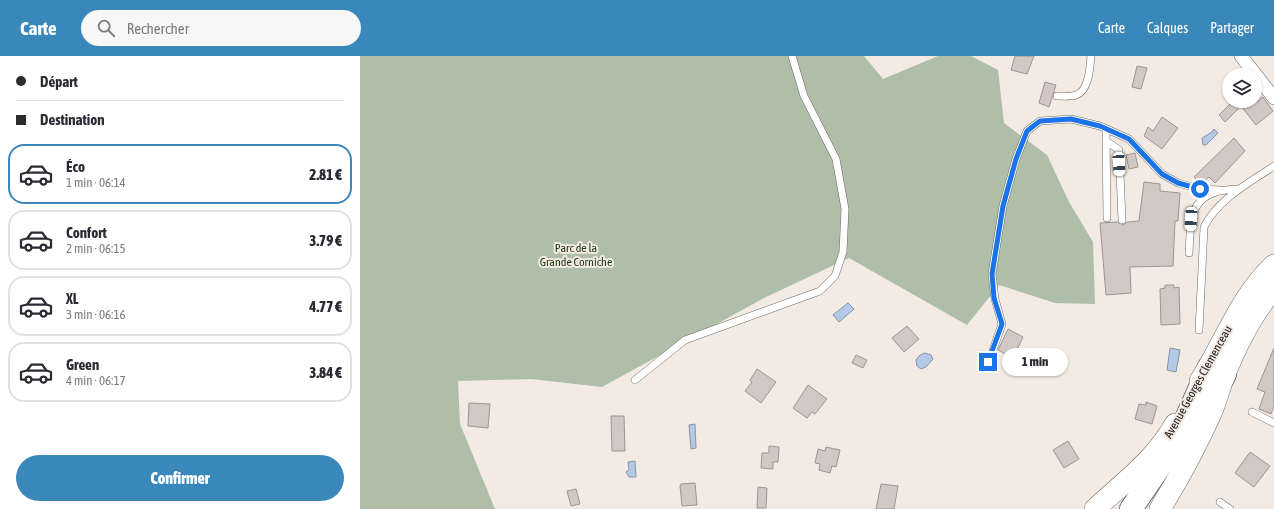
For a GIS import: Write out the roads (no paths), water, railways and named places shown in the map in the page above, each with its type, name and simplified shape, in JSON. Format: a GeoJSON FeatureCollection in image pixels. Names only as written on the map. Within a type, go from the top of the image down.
{"type":"FeatureCollection","features":[{"type":"Feature","properties":{"kind":"highway"},"geometry":{"type":"LineString","coordinates":[[1136,508],[1217,371]]}},
{"type":"Feature","properties":{"kind":"main road","name":"Avenue Georges Clemenceau"},"geometry":{"type":"LineString","coordinates":[[1160,509],[1181,475],[1212,411],[1217,371],[1238,310],[1265,273],[1274,265]]}},
{"type":"Feature","properties":{"kind":"main road","name":"Avenue Georges Clemenceau"},"geometry":{"type":"LineString","coordinates":[[1095,509],[1137,473],[1163,444],[1183,407],[1217,371],[1274,289]]}},
{"type":"Feature","properties":{"kind":"street"},"geometry":{"type":"LineString","coordinates":[[1241,56],[1274,98]]}},
{"type":"Feature","properties":{"kind":"lane"},"geometry":{"type":"LineString","coordinates":[[635,380],[685,340],[820,290],[835,276],[843,252],[845,209],[836,159],[804,96],[792,56]]}},
{"type":"Feature","properties":{"kind":"lane"},"geometry":{"type":"LineString","coordinates":[[1057,96],[1076,96],[1083,90],[1090,71],[1091,56]]}},
{"type":"Feature","properties":{"kind":"lane"},"geometry":{"type":"LineString","coordinates":[[988,362],[1002,324],[994,298],[992,274],[1003,206],[1016,159],[1027,131],[1040,121],[1071,119],[1106,128],[1129,139],[1162,174],[1178,183],[1200,189],[1238,190]]}},
{"type":"Feature","properties":{"kind":"lane"},"geometry":{"type":"LineString","coordinates":[[1106,128],[1107,218]]}},
{"type":"Feature","properties":{"kind":"lane"},"geometry":{"type":"LineString","coordinates":[[1106,141],[1119,150],[1122,220]]}},
{"type":"Feature","properties":{"kind":"lane"},"geometry":{"type":"LineString","coordinates":[[1199,330],[1204,227],[1210,215],[1238,190],[1274,166]]}},
{"type":"Feature","properties":{"kind":"lane"},"geometry":{"type":"LineString","coordinates":[[1189,253],[1191,219],[1199,201],[1220,190]]}},
{"type":"Feature","properties":{"kind":"lane"},"geometry":{"type":"LineString","coordinates":[[1252,412],[1274,423]]}},
{"type":"Feature","properties":{"kind":"lane"},"geometry":{"type":"LineString","coordinates":[[1220,502],[1230,509]]}},
{"type":"Feature","properties":{"kind":"water"},"geometry":{"type":"Polygon","coordinates":[[[1214,129],[1218,133],[1206,145],[1203,145],[1202,138],[1214,129]]]}},
{"type":"Feature","properties":{"kind":"water"},"geometry":{"type":"Polygon","coordinates":[[[848,303],[854,309],[839,322],[833,315],[848,303]]]}},
{"type":"Feature","properties":{"kind":"water"},"geometry":{"type":"Polygon","coordinates":[[[1170,348],[1180,350],[1176,372],[1167,370],[1170,348]]]}},
{"type":"Feature","properties":{"kind":"water"},"geometry":{"type":"Polygon","coordinates":[[[925,353],[931,355],[933,359],[926,367],[921,369],[917,366],[916,360],[920,355],[925,353]]]}},
{"type":"Feature","properties":{"kind":"water"},"geometry":{"type":"Polygon","coordinates":[[[695,424],[696,448],[691,449],[689,425],[695,424]]]}},
{"type":"Feature","properties":{"kind":"water"},"geometry":{"type":"Polygon","coordinates":[[[635,461],[636,477],[629,477],[626,472],[629,470],[628,462],[635,461]]]}},
{"type":"Feature","properties":{"kind":"park label","name":"Parc de la Grande Corniche"},"geometry":{"type":"Point","coordinates":[576,255]}}]}
